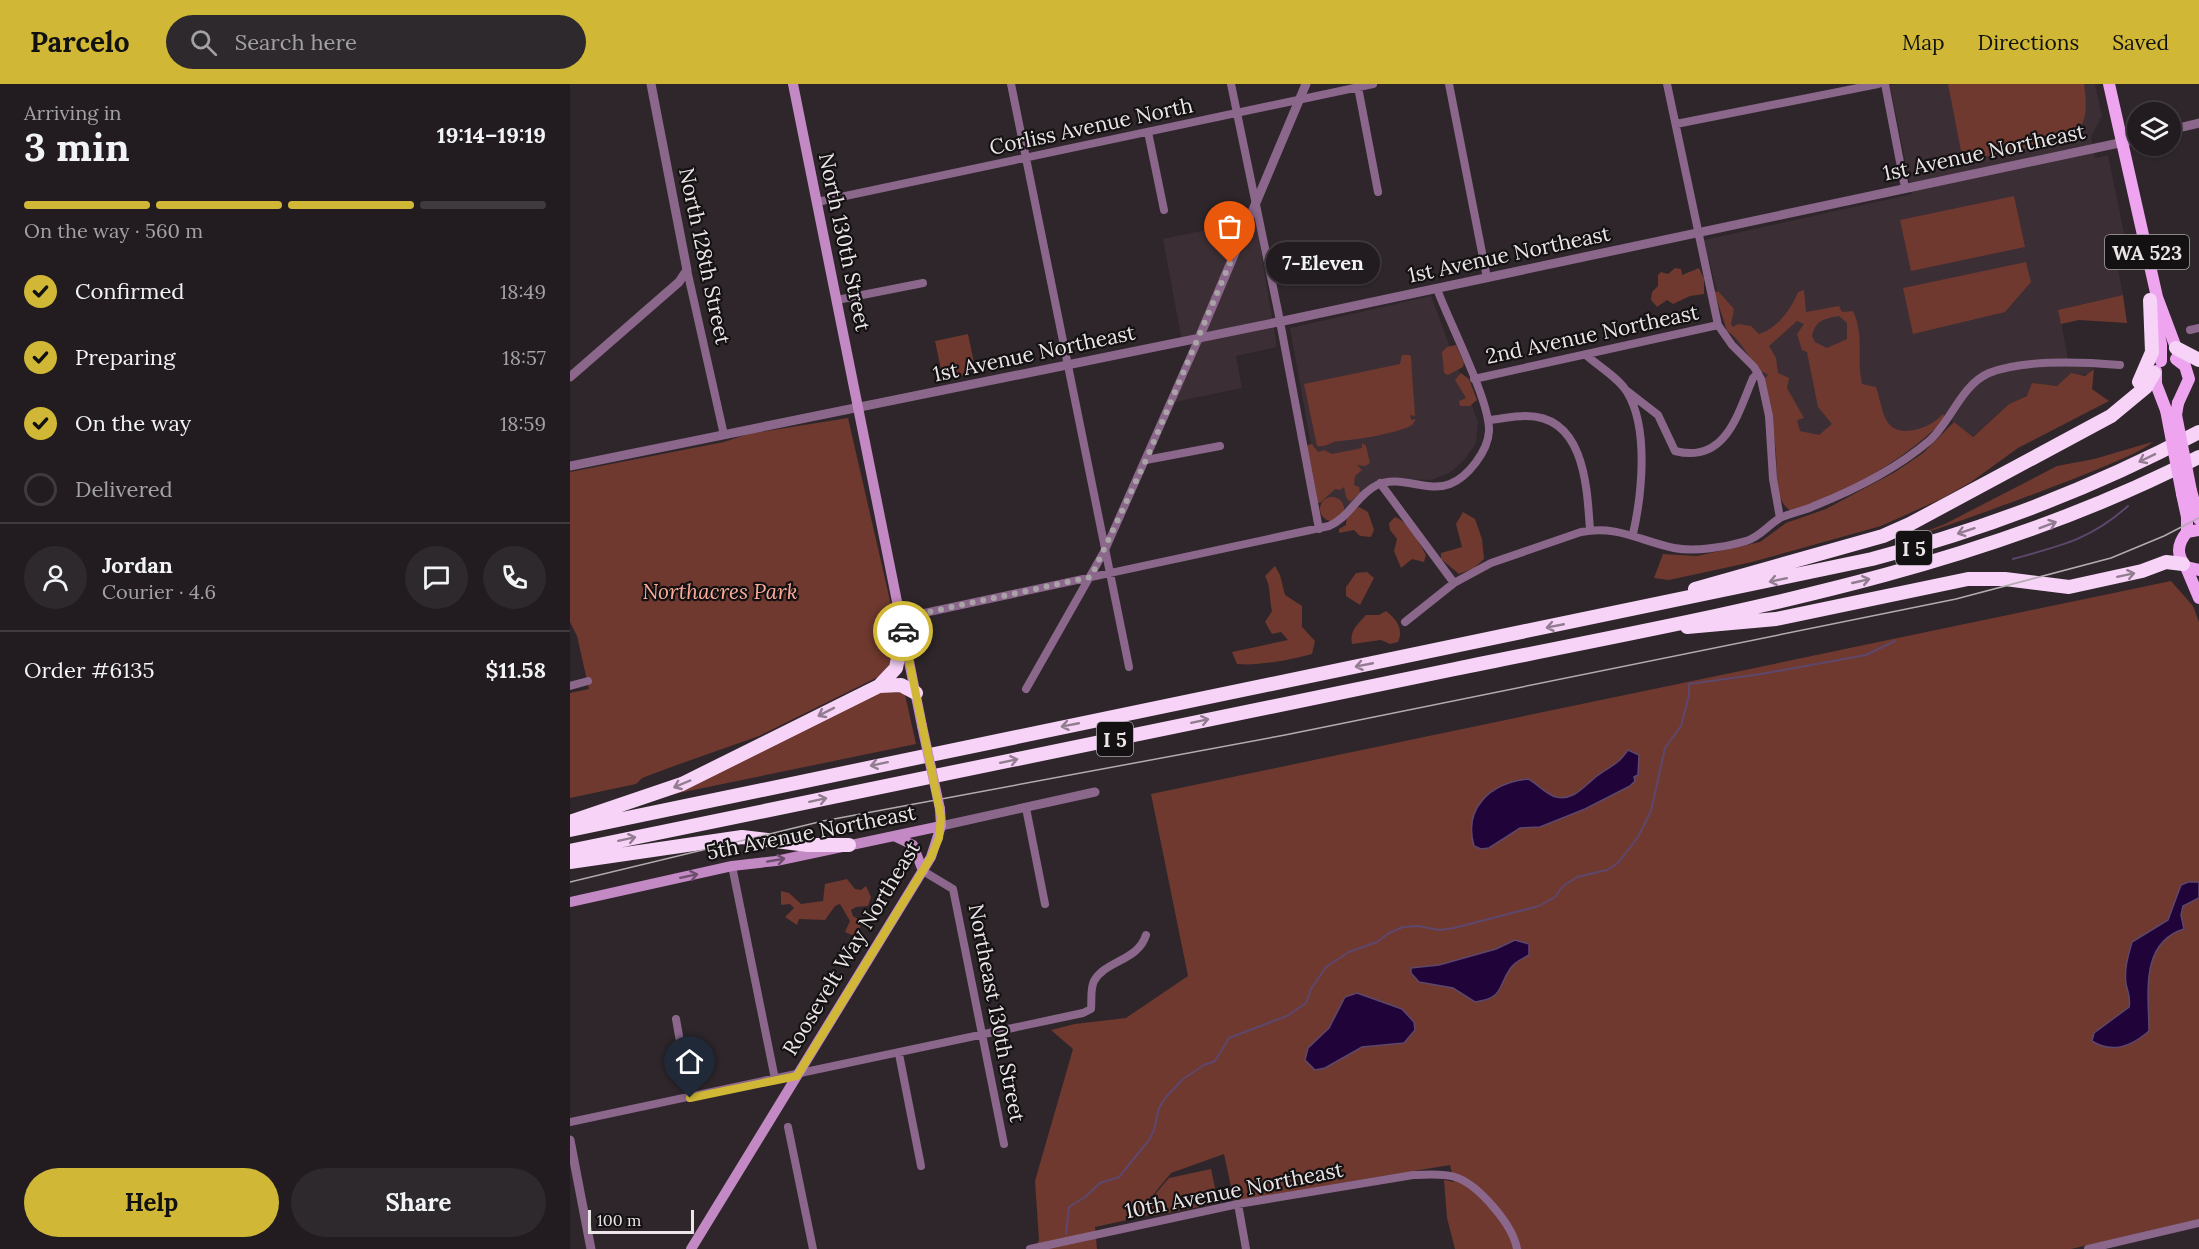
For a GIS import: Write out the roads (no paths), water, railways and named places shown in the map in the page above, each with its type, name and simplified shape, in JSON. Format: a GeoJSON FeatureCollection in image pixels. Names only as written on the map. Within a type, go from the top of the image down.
{"type":"FeatureCollection","features":[{"type":"Feature","properties":{"kind":"highway"},"geometry":{"type":"LineString","coordinates":[[2128,402],[2152,352],[2151,300]]}},
{"type":"Feature","properties":{"kind":"highway"},"geometry":{"type":"LineString","coordinates":[[2185,361],[2199,360]]}},
{"type":"Feature","properties":{"kind":"highway"},"geometry":{"type":"LineString","coordinates":[[1613,615],[1777,564],[1883,536],[2085,431],[2146,387],[2158,367]]}},
{"type":"Feature","properties":{"kind":"highway","name":"I 5"},"geometry":{"type":"LineString","coordinates":[[570,830],[1041,730],[1613,615],[1872,559],[1956,535],[2092,484],[2199,432]]}},
{"type":"Feature","properties":{"kind":"highway","name":"I 5"},"geometry":{"type":"LineString","coordinates":[[570,851],[1661,627],[1876,578],[1961,555],[2086,510],[2199,457]]}},
{"type":"Feature","properties":{"kind":"highway"},"geometry":{"type":"LineString","coordinates":[[1661,627],[1704,627],[1776,619],[1968,579],[2005,579],[2069,587],[2142,571],[2166,562],[2184,566]]}},
{"type":"Feature","properties":{"kind":"highway"},"geometry":{"type":"LineString","coordinates":[[570,822],[682,784],[879,686],[896,668],[903,632]]}},
{"type":"Feature","properties":{"kind":"highway"},"geometry":{"type":"LineString","coordinates":[[879,686],[901,685],[916,693]]}},
{"type":"Feature","properties":{"kind":"highway"},"geometry":{"type":"LineString","coordinates":[[570,862],[742,837],[808,845],[849,845]]}},
{"type":"Feature","properties":{"kind":"main road","name":"North 130th Street"},"geometry":{"type":"LineString","coordinates":[[793,84],[858,408]]}},
{"type":"Feature","properties":{"kind":"main road","name":"WA 523"},"geometry":{"type":"LineString","coordinates":[[2109,84],[2157,297],[2185,361],[2189,379],[2179,400],[2176,415],[2187,492]]}},
{"type":"Feature","properties":{"kind":"main road","name":"WA 523"},"geometry":{"type":"LineString","coordinates":[[2123,141],[2122,154],[2161,344],[2158,387],[2187,492]]}},
{"type":"Feature","properties":{"kind":"main road"},"geometry":{"type":"LineString","coordinates":[[2158,367],[2170,358],[2185,361]]}},
{"type":"Feature","properties":{"kind":"main road"},"geometry":{"type":"LineString","coordinates":[[2158,387],[2169,396],[2179,400]]}},
{"type":"Feature","properties":{"kind":"main road"},"geometry":{"type":"LineString","coordinates":[[858,408],[941,817]]}},
{"type":"Feature","properties":{"kind":"main road"},"geometry":{"type":"LineString","coordinates":[[2187,492],[2199,519]]}},
{"type":"Feature","properties":{"kind":"main road"},"geometry":{"type":"LineString","coordinates":[[2187,492],[2187,517],[2193,531],[2178,551],[2199,598]]}},
{"type":"Feature","properties":{"kind":"main road"},"geometry":{"type":"LineString","coordinates":[[2184,566],[2199,570]]}},
{"type":"Feature","properties":{"kind":"main road","name":"5th Avenue Northeast"},"geometry":{"type":"LineString","coordinates":[[570,902],[732,866],[776,861],[888,837],[941,817]]}},
{"type":"Feature","properties":{"kind":"main road","name":"Roosevelt Way Northeast"},"geometry":{"type":"LineString","coordinates":[[691,1249],[923,871],[939,838],[941,817]]}},
{"type":"Feature","properties":{"kind":"main road"},"geometry":{"type":"LineString","coordinates":[[888,837],[898,837],[913,844],[923,871]]}},
{"type":"Feature","properties":{"kind":"street","name":"North 128th Street"},"geometry":{"type":"LineString","coordinates":[[651,84],[687,270],[724,435]]}},
{"type":"Feature","properties":{"kind":"street"},"geometry":{"type":"LineString","coordinates":[[1011,84],[1129,667]]}},
{"type":"Feature","properties":{"kind":"street"},"geometry":{"type":"LineString","coordinates":[[1231,84],[1319,529]]}},
{"type":"Feature","properties":{"kind":"street"},"geometry":{"type":"LineString","coordinates":[[1026,689],[1105,550],[1199,338],[1306,84]]}},
{"type":"Feature","properties":{"kind":"street","name":"Corliss Avenue North"},"geometry":{"type":"LineString","coordinates":[[817,202],[1373,84]]}},
{"type":"Feature","properties":{"kind":"street"},"geometry":{"type":"LineString","coordinates":[[1449,84],[1487,278]]}},
{"type":"Feature","properties":{"kind":"street"},"geometry":{"type":"LineString","coordinates":[[1667,84],[1697,232],[1719,325],[1732,345],[1758,373],[1769,416],[1773,479],[1780,518]]}},
{"type":"Feature","properties":{"kind":"street"},"geometry":{"type":"LineString","coordinates":[[1676,124],[1878,84]]}},
{"type":"Feature","properties":{"kind":"street"},"geometry":{"type":"LineString","coordinates":[[1885,84],[1905,188]]}},
{"type":"Feature","properties":{"kind":"street"},"geometry":{"type":"LineString","coordinates":[[1358,87],[1378,192]]}},
{"type":"Feature","properties":{"kind":"street"},"geometry":{"type":"LineString","coordinates":[[2181,127],[2199,123]]}},
{"type":"Feature","properties":{"kind":"street"},"geometry":{"type":"LineString","coordinates":[[1148,132],[1164,210]]}},
{"type":"Feature","properties":{"kind":"street","name":"1st Avenue Northeast"},"geometry":{"type":"LineString","coordinates":[[570,466],[1437,289],[2127,140]]}},
{"type":"Feature","properties":{"kind":"street"},"geometry":{"type":"LineString","coordinates":[[570,377],[679,282],[687,270]]}},
{"type":"Feature","properties":{"kind":"street"},"geometry":{"type":"LineString","coordinates":[[837,300],[923,283]]}},
{"type":"Feature","properties":{"kind":"street"},"geometry":{"type":"LineString","coordinates":[[901,618],[1319,529],[1338,521],[1380,483],[1443,486],[1456,481],[1481,454],[1488,437],[1488,420],[1474,379],[1437,289]]}},
{"type":"Feature","properties":{"kind":"street","name":"2nd Avenue Northeast"},"geometry":{"type":"LineString","coordinates":[[1474,379],[1719,325]]}},
{"type":"Feature","properties":{"kind":"street"},"geometry":{"type":"LineString","coordinates":[[2190,330],[2199,328]]}},
{"type":"Feature","properties":{"kind":"street"},"geometry":{"type":"LineString","coordinates":[[1586,355],[1658,415],[1675,451],[1704,450],[1716,446],[1729,434],[1753,378],[1758,373]]}},
{"type":"Feature","properties":{"kind":"street"},"geometry":{"type":"LineString","coordinates":[[1405,622],[1454,583],[1505,556],[1590,530],[1633,534],[1672,547],[1699,548],[1746,541],[1761,534],[1780,518],[1837,497],[1882,474],[1922,447],[1941,428],[1971,387],[1988,374],[2010,368],[2061,363],[2120,366]]}},
{"type":"Feature","properties":{"kind":"street"},"geometry":{"type":"LineString","coordinates":[[1627,391],[1641,434],[1639,508],[1633,534]]}},
{"type":"Feature","properties":{"kind":"street"},"geometry":{"type":"LineString","coordinates":[[1488,420],[1526,416],[1543,419],[1567,437],[1578,452],[1584,468],[1590,530]]}},
{"type":"Feature","properties":{"kind":"street"},"geometry":{"type":"LineString","coordinates":[[1146,460],[1220,446]]}},
{"type":"Feature","properties":{"kind":"street"},"geometry":{"type":"LineString","coordinates":[[1380,483],[1454,583]]}},
{"type":"Feature","properties":{"kind":"street"},"geometry":{"type":"LineString","coordinates":[[570,686],[588,681]]}},
{"type":"Feature","properties":{"kind":"street","name":"5th Avenue Northeast"},"geometry":{"type":"LineString","coordinates":[[941,817],[1026,808],[1095,792]]}},
{"type":"Feature","properties":{"kind":"street"},"geometry":{"type":"LineString","coordinates":[[1026,808],[1046,904]]}},
{"type":"Feature","properties":{"kind":"street"},"geometry":{"type":"LineString","coordinates":[[732,866],[775,1079]]}},
{"type":"Feature","properties":{"kind":"street","name":"Northeast 130th Street"},"geometry":{"type":"LineString","coordinates":[[923,871],[953,889],[1004,1144]]}},
{"type":"Feature","properties":{"kind":"street"},"geometry":{"type":"LineString","coordinates":[[570,1122],[1062,1019],[1091,1009],[1095,979],[1137,950],[1146,935]]}},
{"type":"Feature","properties":{"kind":"street"},"geometry":{"type":"LineString","coordinates":[[676,1019],[690,1098]]}},
{"type":"Feature","properties":{"kind":"street"},"geometry":{"type":"LineString","coordinates":[[898,1054],[921,1166]]}},
{"type":"Feature","properties":{"kind":"street"},"geometry":{"type":"LineString","coordinates":[[788,1126],[813,1249]]}},
{"type":"Feature","properties":{"kind":"street"},"geometry":{"type":"LineString","coordinates":[[570,1140],[591,1249]]}},
{"type":"Feature","properties":{"kind":"street","name":"10th Avenue Northeast"},"geometry":{"type":"LineString","coordinates":[[1030,1249],[1238,1204],[1413,1175],[1446,1176],[1471,1185],[1484,1197],[1516,1239],[1517,1249]]}},
{"type":"Feature","properties":{"kind":"street"},"geometry":{"type":"LineString","coordinates":[[1238,1204],[1246,1249]]}},
{"type":"Feature","properties":{"kind":"street"},"geometry":{"type":"LineString","coordinates":[[2088,1249],[2116,1246],[2199,1223]]}},
{"type":"Feature","properties":{"kind":"waterway"},"geometry":{"type":"LineString","coordinates":[[2013,559],[2074,540],[2101,527],[2128,506]]}},
{"type":"Feature","properties":{"kind":"waterway"},"geometry":{"type":"LineString","coordinates":[[1066,1234],[1069,1207],[1085,1197],[1100,1183],[1119,1177],[1149,1140],[1159,1108],[1183,1079],[1204,1065],[1215,1061],[1229,1038],[1287,1016],[1306,1003],[1311,989],[1326,967],[1349,952],[1377,942],[1403,927],[1418,926],[1439,930],[1454,928],[1539,906],[1555,897],[1563,886],[1577,877],[1607,870],[1618,863],[1638,837],[1651,811],[1665,748],[1681,726],[1689,695],[1689,684],[1866,655],[1895,641]]}},
{"type":"Feature","properties":{"kind":"tram line"},"geometry":{"type":"LineString","coordinates":[[570,882],[823,821],[1285,735],[1956,599],[2111,558],[2164,536],[2199,518]]}},
{"type":"Feature","properties":{"kind":"place","name":"7-Eleven"},"geometry":{"type":"Point","coordinates":[1230,263]}},
{"type":"Feature","properties":{"kind":"park label","name":"Northacres Park"},"geometry":{"type":"Point","coordinates":[720,591]}}]}
